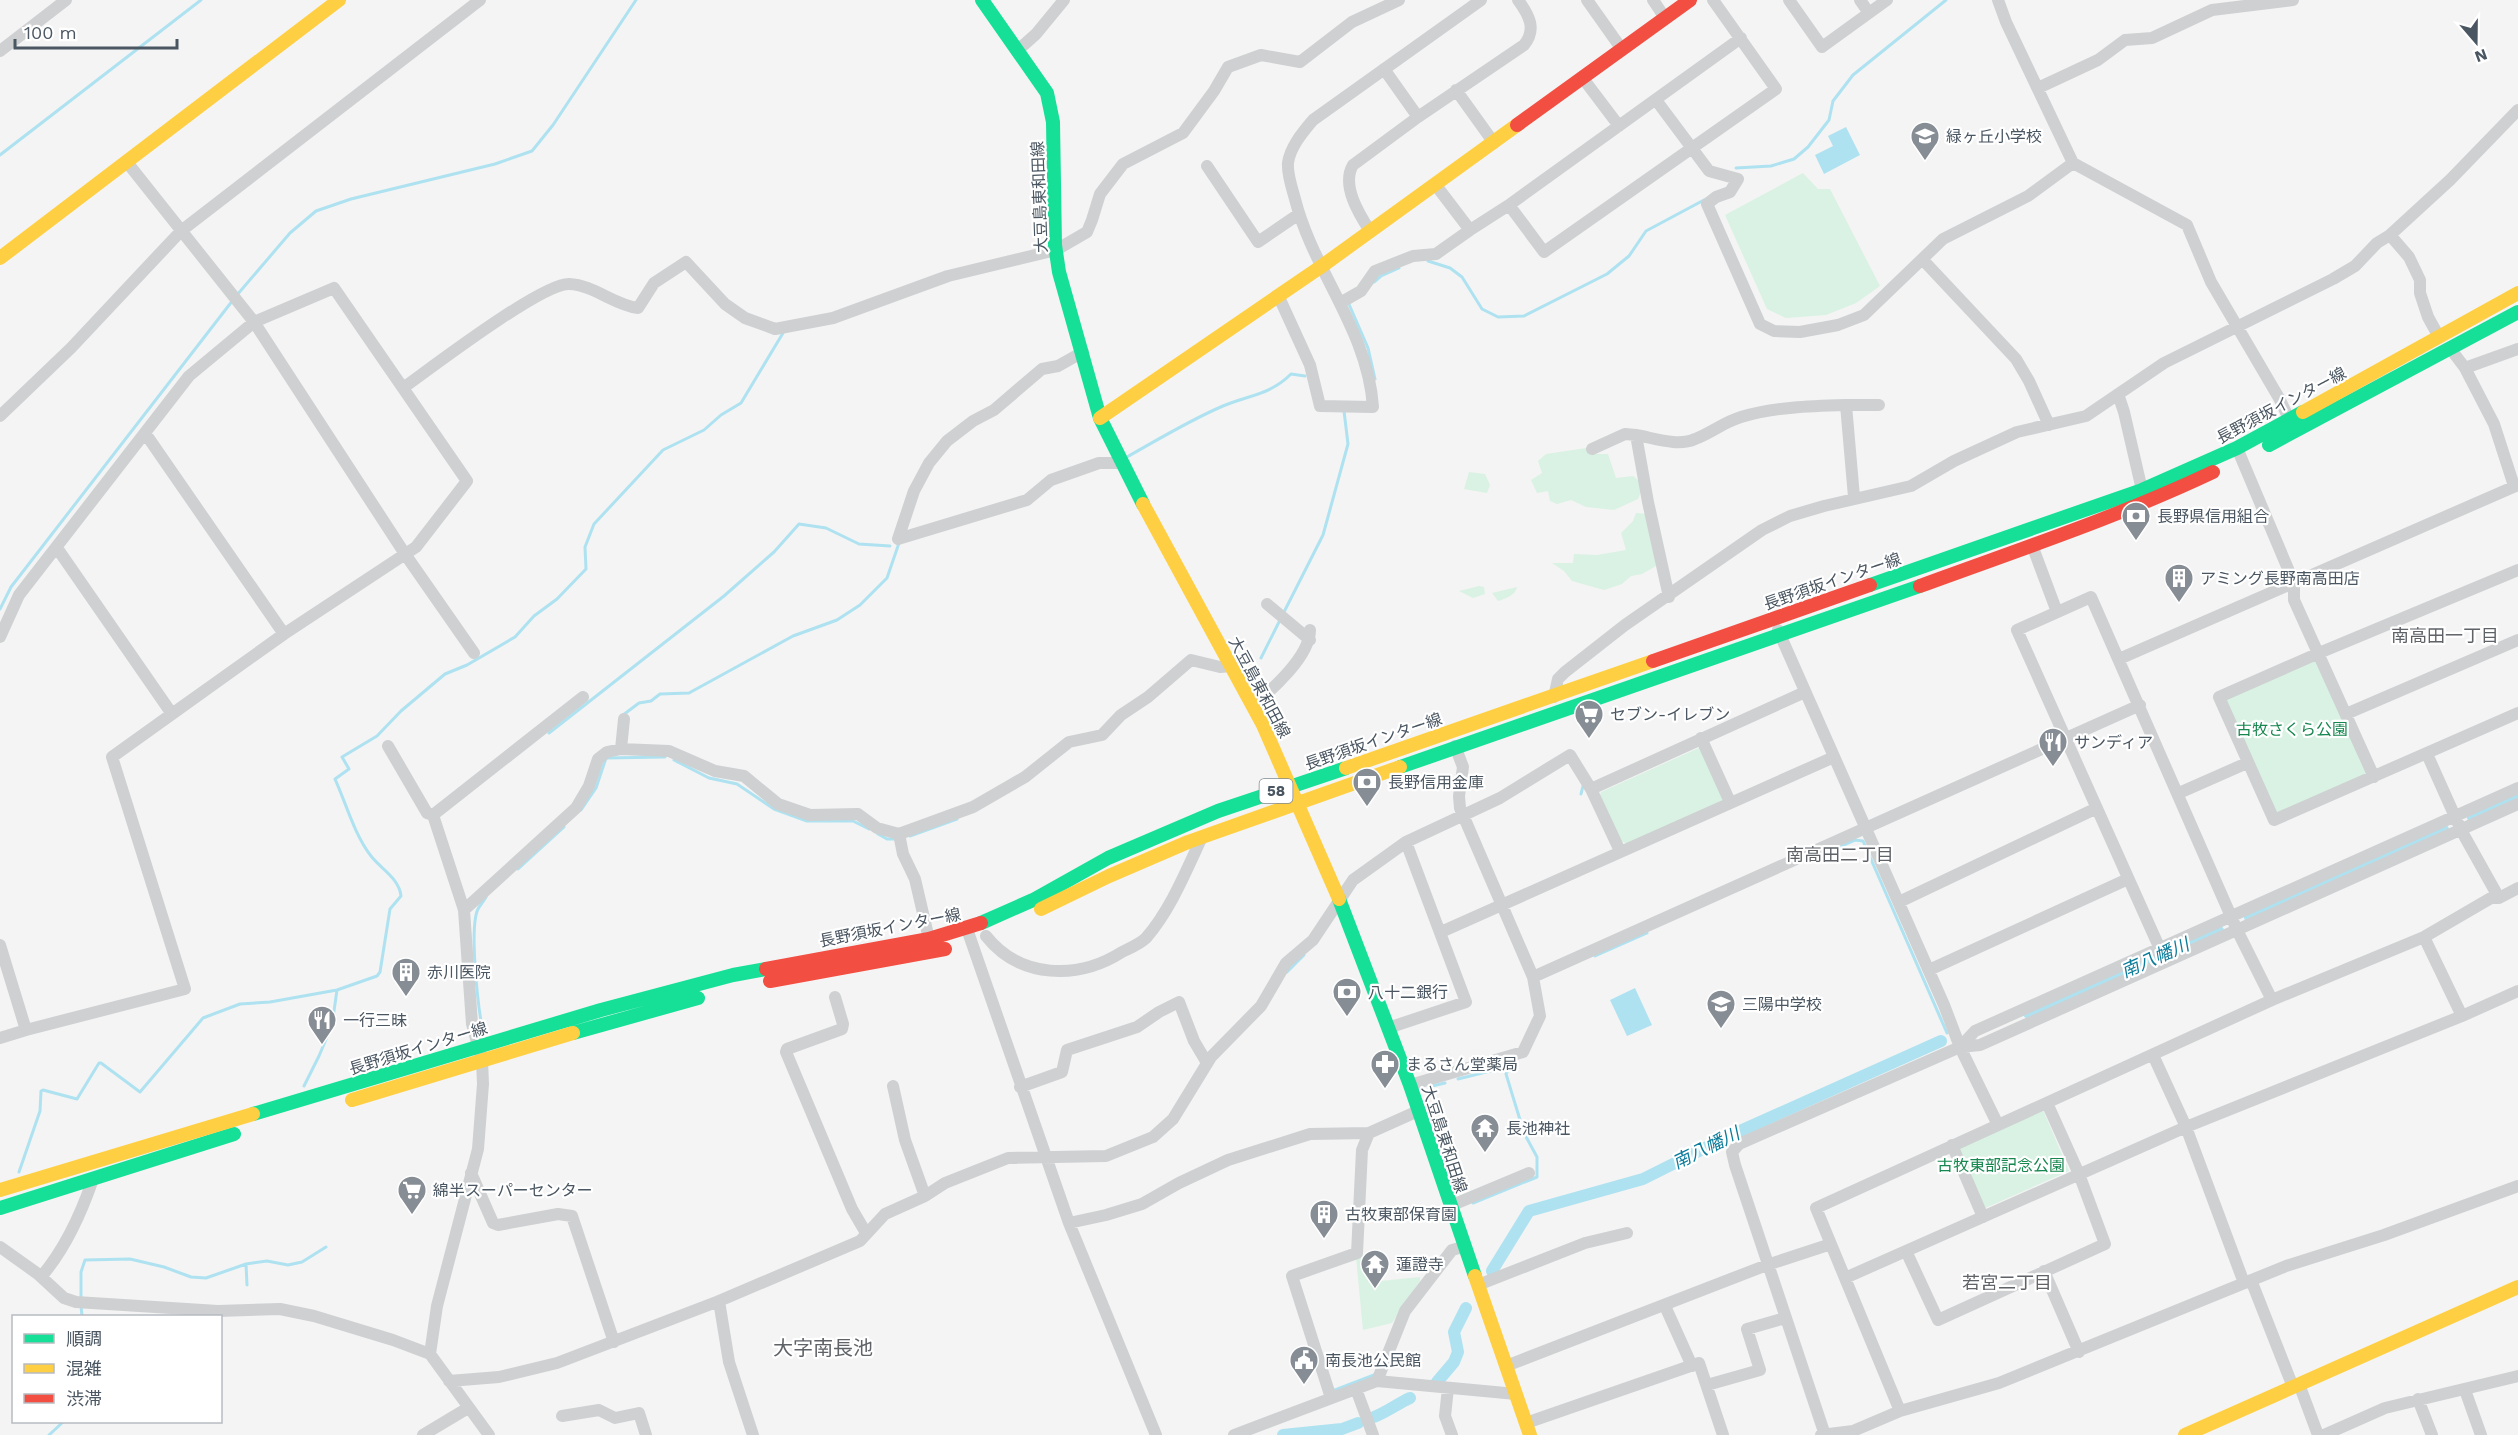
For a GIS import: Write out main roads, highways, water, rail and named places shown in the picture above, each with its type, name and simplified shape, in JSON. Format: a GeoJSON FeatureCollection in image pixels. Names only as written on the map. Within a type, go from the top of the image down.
{"type":"FeatureCollection","features":[{"type":"Feature","properties":{"kind":"main road"},"geometry":{"type":"LineString","coordinates":[[0,258],[339,0]]}},
{"type":"Feature","properties":{"kind":"main road","name":"大豆島東和田線"},"geometry":{"type":"LineString","coordinates":[[982,0],[1047,93],[1053,122],[1056,250],[1059,272],[1100,417],[1155,527],[1233,666],[1291,786],[1339,899],[1410,1084],[1463,1246],[1528,1429]]}},
{"type":"Feature","properties":{"kind":"main road"},"geometry":{"type":"LineString","coordinates":[[1100,417],[1322,266],[1690,0]]}},
{"type":"Feature","properties":{"kind":"main road","name":"長野須坂インター線"},"geometry":{"type":"LineString","coordinates":[[2292,426],[2518,293]]}},
{"type":"Feature","properties":{"kind":"main road","name":"長野須坂インター線"},"geometry":{"type":"LineString","coordinates":[[0,1190],[478,1046],[733,975],[929,939],[969,935],[986,936],[1109,876],[1202,837],[1455,746],[1780,636],[2169,493],[2239,453],[2518,312]]}},
{"type":"Feature","properties":{"kind":"main road","name":"長野須坂インター線"},"geometry":{"type":"LineString","coordinates":[[337,1104],[605,1023],[736,987],[929,952],[969,935],[1108,858],[1175,828],[2083,512],[2239,453]]}},
{"type":"Feature","properties":{"kind":"main road"},"geometry":{"type":"LineString","coordinates":[[0,1208],[275,1122]]}},
{"type":"Feature","properties":{"kind":"main road"},"geometry":{"type":"LineString","coordinates":[[2185,1435],[2518,1287]]}},
{"type":"Feature","properties":{"kind":"water"},"geometry":{"type":"Polygon","coordinates":[[[1846,127],[1860,155],[1824,174],[1815,155],[1833,146],[1828,136],[1846,127]]]}},
{"type":"Feature","properties":{"kind":"water"},"geometry":{"type":"Polygon","coordinates":[[[1635,988],[1652,1025],[1627,1036],[1610,1000],[1635,988]]]}},
{"type":"Feature","properties":{"kind":"waterway"},"geometry":{"type":"LineString","coordinates":[[0,155],[201,0]]}},
{"type":"Feature","properties":{"kind":"waterway"},"geometry":{"type":"LineString","coordinates":[[237,295],[290,233],[316,211],[351,199],[495,164],[532,151],[553,125],[636,0]]}},
{"type":"Feature","properties":{"kind":"waterway"},"geometry":{"type":"LineString","coordinates":[[1736,168],[1771,166],[1794,159],[1808,147],[1829,120],[1833,101],[1853,75],[1946,0]]}},
{"type":"Feature","properties":{"kind":"waterway"},"geometry":{"type":"LineString","coordinates":[[1428,261],[1450,268],[1462,277],[1482,309],[1498,317],[1524,316],[1607,274],[1629,256],[1646,231],[1704,200]]}},
{"type":"Feature","properties":{"kind":"waterway"},"geometry":{"type":"LineString","coordinates":[[1374,282],[1381,276],[1399,268]]}},
{"type":"Feature","properties":{"kind":"waterway"},"geometry":{"type":"LineString","coordinates":[[0,609],[11,587],[233,300]]}},
{"type":"Feature","properties":{"kind":"waterway"},"geometry":{"type":"LineString","coordinates":[[1348,302],[1368,348],[1375,379]]}},
{"type":"Feature","properties":{"kind":"waterway"},"geometry":{"type":"LineString","coordinates":[[304,1086],[332,1025],[337,990],[377,976],[380,972],[390,909],[401,896],[397,884],[365,847],[351,818],[335,779],[349,769],[342,757],[377,736],[401,711],[445,674],[467,665],[515,637],[534,616],[557,599],[586,569],[585,547],[594,524],[663,450],[704,430],[721,415],[741,403],[783,333]]}},
{"type":"Feature","properties":{"kind":"waterway"},"geometry":{"type":"LineString","coordinates":[[1127,457],[1211,411],[1275,386],[1291,374],[1305,376]]}},
{"type":"Feature","properties":{"kind":"waterway"},"geometry":{"type":"LineString","coordinates":[[1283,614],[1323,535],[1348,444],[1344,411]]}},
{"type":"Feature","properties":{"kind":"waterway"},"geometry":{"type":"LineString","coordinates":[[549,733],[724,596],[774,552],[799,524],[826,528],[859,544],[890,546]]}},
{"type":"Feature","properties":{"kind":"waterway"},"geometry":{"type":"LineString","coordinates":[[623,715],[639,703],[651,701],[660,694],[689,693],[793,636],[837,620],[860,605],[887,578],[899,543]]}},
{"type":"Feature","properties":{"kind":"waterway"},"geometry":{"type":"LineString","coordinates":[[1261,658],[1280,620]]}},
{"type":"Feature","properties":{"kind":"waterway"},"geometry":{"type":"LineString","coordinates":[[581,810],[596,788],[606,758],[665,757]]}},
{"type":"Feature","properties":{"kind":"waterway"},"geometry":{"type":"LineString","coordinates":[[674,760],[709,778],[737,784],[774,809],[807,821],[853,821],[869,829]]}},
{"type":"Feature","properties":{"kind":"waterway"},"geometry":{"type":"LineString","coordinates":[[1581,794],[1583,786]]}},
{"type":"Feature","properties":{"kind":"waterway","name":"南八幡川"},"geometry":{"type":"LineString","coordinates":[[2473,817],[2518,797]]}},
{"type":"Feature","properties":{"kind":"waterway"},"geometry":{"type":"LineString","coordinates":[[910,836],[957,819]]}},
{"type":"Feature","properties":{"kind":"waterway"},"geometry":{"type":"LineString","coordinates":[[518,869],[564,827]]}},
{"type":"Feature","properties":{"kind":"waterway","name":"南八幡川"},"geometry":{"type":"LineString","coordinates":[[2250,917],[2443,830]]}},
{"type":"Feature","properties":{"kind":"waterway"},"geometry":{"type":"LineString","coordinates":[[878,834],[887,839],[895,839]]}},
{"type":"Feature","properties":{"kind":"waterway"},"geometry":{"type":"LineString","coordinates":[[1825,853],[1855,840],[1863,841],[1947,1033]]}},
{"type":"Feature","properties":{"kind":"waterway"},"geometry":{"type":"LineString","coordinates":[[482,1027],[474,932],[478,909],[486,897]]}},
{"type":"Feature","properties":{"kind":"waterway","name":"南八幡川"},"geometry":{"type":"LineString","coordinates":[[2029,1013],[2218,931]]}},
{"type":"Feature","properties":{"kind":"waterway"},"geometry":{"type":"LineString","coordinates":[[1595,956],[1647,933]]}},
{"type":"Feature","properties":{"kind":"waterway"},"geometry":{"type":"LineString","coordinates":[[1287,972],[1304,955]]}},
{"type":"Feature","properties":{"kind":"waterway"},"geometry":{"type":"LineString","coordinates":[[19,1172],[40,1111],[41,1091],[77,1099],[101,1063],[140,1092],[203,1018],[240,1004],[270,1002],[337,990]]}},
{"type":"Feature","properties":{"kind":"waterway","name":"南八幡川"},"geometry":{"type":"LineString","coordinates":[[1492,1271],[1529,1211],[1643,1179],[1731,1135],[1941,1041]]}},
{"type":"Feature","properties":{"kind":"waterway"},"geometry":{"type":"LineString","coordinates":[[1458,1079],[1510,1066]]}},
{"type":"Feature","properties":{"kind":"waterway"},"geometry":{"type":"LineString","coordinates":[[1473,1203],[1537,1177],[1537,1157],[1524,1133],[1506,1074],[1510,1066]]}},
{"type":"Feature","properties":{"kind":"waterway"},"geometry":{"type":"LineString","coordinates":[[1432,1086],[1445,1083]]}},
{"type":"Feature","properties":{"kind":"waterway"},"geometry":{"type":"LineString","coordinates":[[81,1300],[81,1272],[85,1260],[130,1259],[164,1267],[191,1277],[206,1278],[246,1264],[267,1261],[288,1265],[302,1262],[326,1247]]}},
{"type":"Feature","properties":{"kind":"waterway"},"geometry":{"type":"LineString","coordinates":[[246,1264],[247,1285]]}},
{"type":"Feature","properties":{"kind":"waterway"},"geometry":{"type":"LineString","coordinates":[[81,1306],[82,1315]]}},
{"type":"Feature","properties":{"kind":"waterway","name":"南八幡川"},"geometry":{"type":"LineString","coordinates":[[1437,1382],[1454,1362],[1458,1352],[1454,1332],[1466,1308]]}},
{"type":"Feature","properties":{"kind":"waterway"},"geometry":{"type":"LineString","coordinates":[[1335,1390],[1374,1375]]}},
{"type":"Feature","properties":{"kind":"waterway","name":"南八幡川"},"geometry":{"type":"LineString","coordinates":[[1374,1417],[1410,1398]]}},
{"type":"Feature","properties":{"kind":"waterway"},"geometry":{"type":"LineString","coordinates":[[49,1435],[62,1423]]}},
{"type":"Feature","properties":{"kind":"waterway","name":"南八幡川"},"geometry":{"type":"LineString","coordinates":[[1283,1435],[1342,1429],[1358,1423]]}},
{"type":"Feature","properties":{"kind":"place","name":"緑ヶ丘小学校"},"geometry":{"type":"Point","coordinates":[1925,162]}},
{"type":"Feature","properties":{"kind":"place","name":"長野県信用組合"},"geometry":{"type":"Point","coordinates":[2136,542]}},
{"type":"Feature","properties":{"kind":"place","name":"アミング長野南高田店"},"geometry":{"type":"Point","coordinates":[2179,604]}},
{"type":"Feature","properties":{"kind":"place","name":"セブン-イレブン"},"geometry":{"type":"Point","coordinates":[1589,740]}},
{"type":"Feature","properties":{"kind":"place","name":"サンディア"},"geometry":{"type":"Point","coordinates":[2053,768]}},
{"type":"Feature","properties":{"kind":"place","name":"長野信用金庫"},"geometry":{"type":"Point","coordinates":[1367,808]}},
{"type":"Feature","properties":{"kind":"place","name":"赤川医院"},"geometry":{"type":"Point","coordinates":[406,998]}},
{"type":"Feature","properties":{"kind":"place","name":"八十二銀行"},"geometry":{"type":"Point","coordinates":[1347,1018]}},
{"type":"Feature","properties":{"kind":"place","name":"三陽中学校"},"geometry":{"type":"Point","coordinates":[1721,1030]}},
{"type":"Feature","properties":{"kind":"place","name":"一行三昧"},"geometry":{"type":"Point","coordinates":[322,1046]}},
{"type":"Feature","properties":{"kind":"place","name":"まるさん堂薬局"},"geometry":{"type":"Point","coordinates":[1385,1090]}},
{"type":"Feature","properties":{"kind":"place","name":"長池神社"},"geometry":{"type":"Point","coordinates":[1485,1154]}},
{"type":"Feature","properties":{"kind":"place","name":"綿半スーパーセンター"},"geometry":{"type":"Point","coordinates":[412,1216]}},
{"type":"Feature","properties":{"kind":"place","name":"古牧東部保育園"},"geometry":{"type":"Point","coordinates":[1324,1240]}},
{"type":"Feature","properties":{"kind":"place","name":"蓮證寺"},"geometry":{"type":"Point","coordinates":[1375,1290]}},
{"type":"Feature","properties":{"kind":"place","name":"南長池公民館"},"geometry":{"type":"Point","coordinates":[1304,1386]}},
{"type":"Feature","properties":{"kind":"district","name":"南高田一丁目"},"geometry":{"type":"Point","coordinates":[2445,636]}},
{"type":"Feature","properties":{"kind":"district","name":"南高田二丁目"},"geometry":{"type":"Point","coordinates":[1840,855]}},
{"type":"Feature","properties":{"kind":"district","name":"若宮二丁目"},"geometry":{"type":"Point","coordinates":[2007,1283]}},
{"type":"Feature","properties":{"kind":"district","name":"大字南長池"},"geometry":{"type":"Point","coordinates":[823,1348]}},
{"type":"Feature","properties":{"kind":"park label","name":"古牧さくら公園"},"geometry":{"type":"Point","coordinates":[2292,729]}},
{"type":"Feature","properties":{"kind":"park label","name":"古牧東部記念公園"},"geometry":{"type":"Point","coordinates":[2001,1165]}}]}
